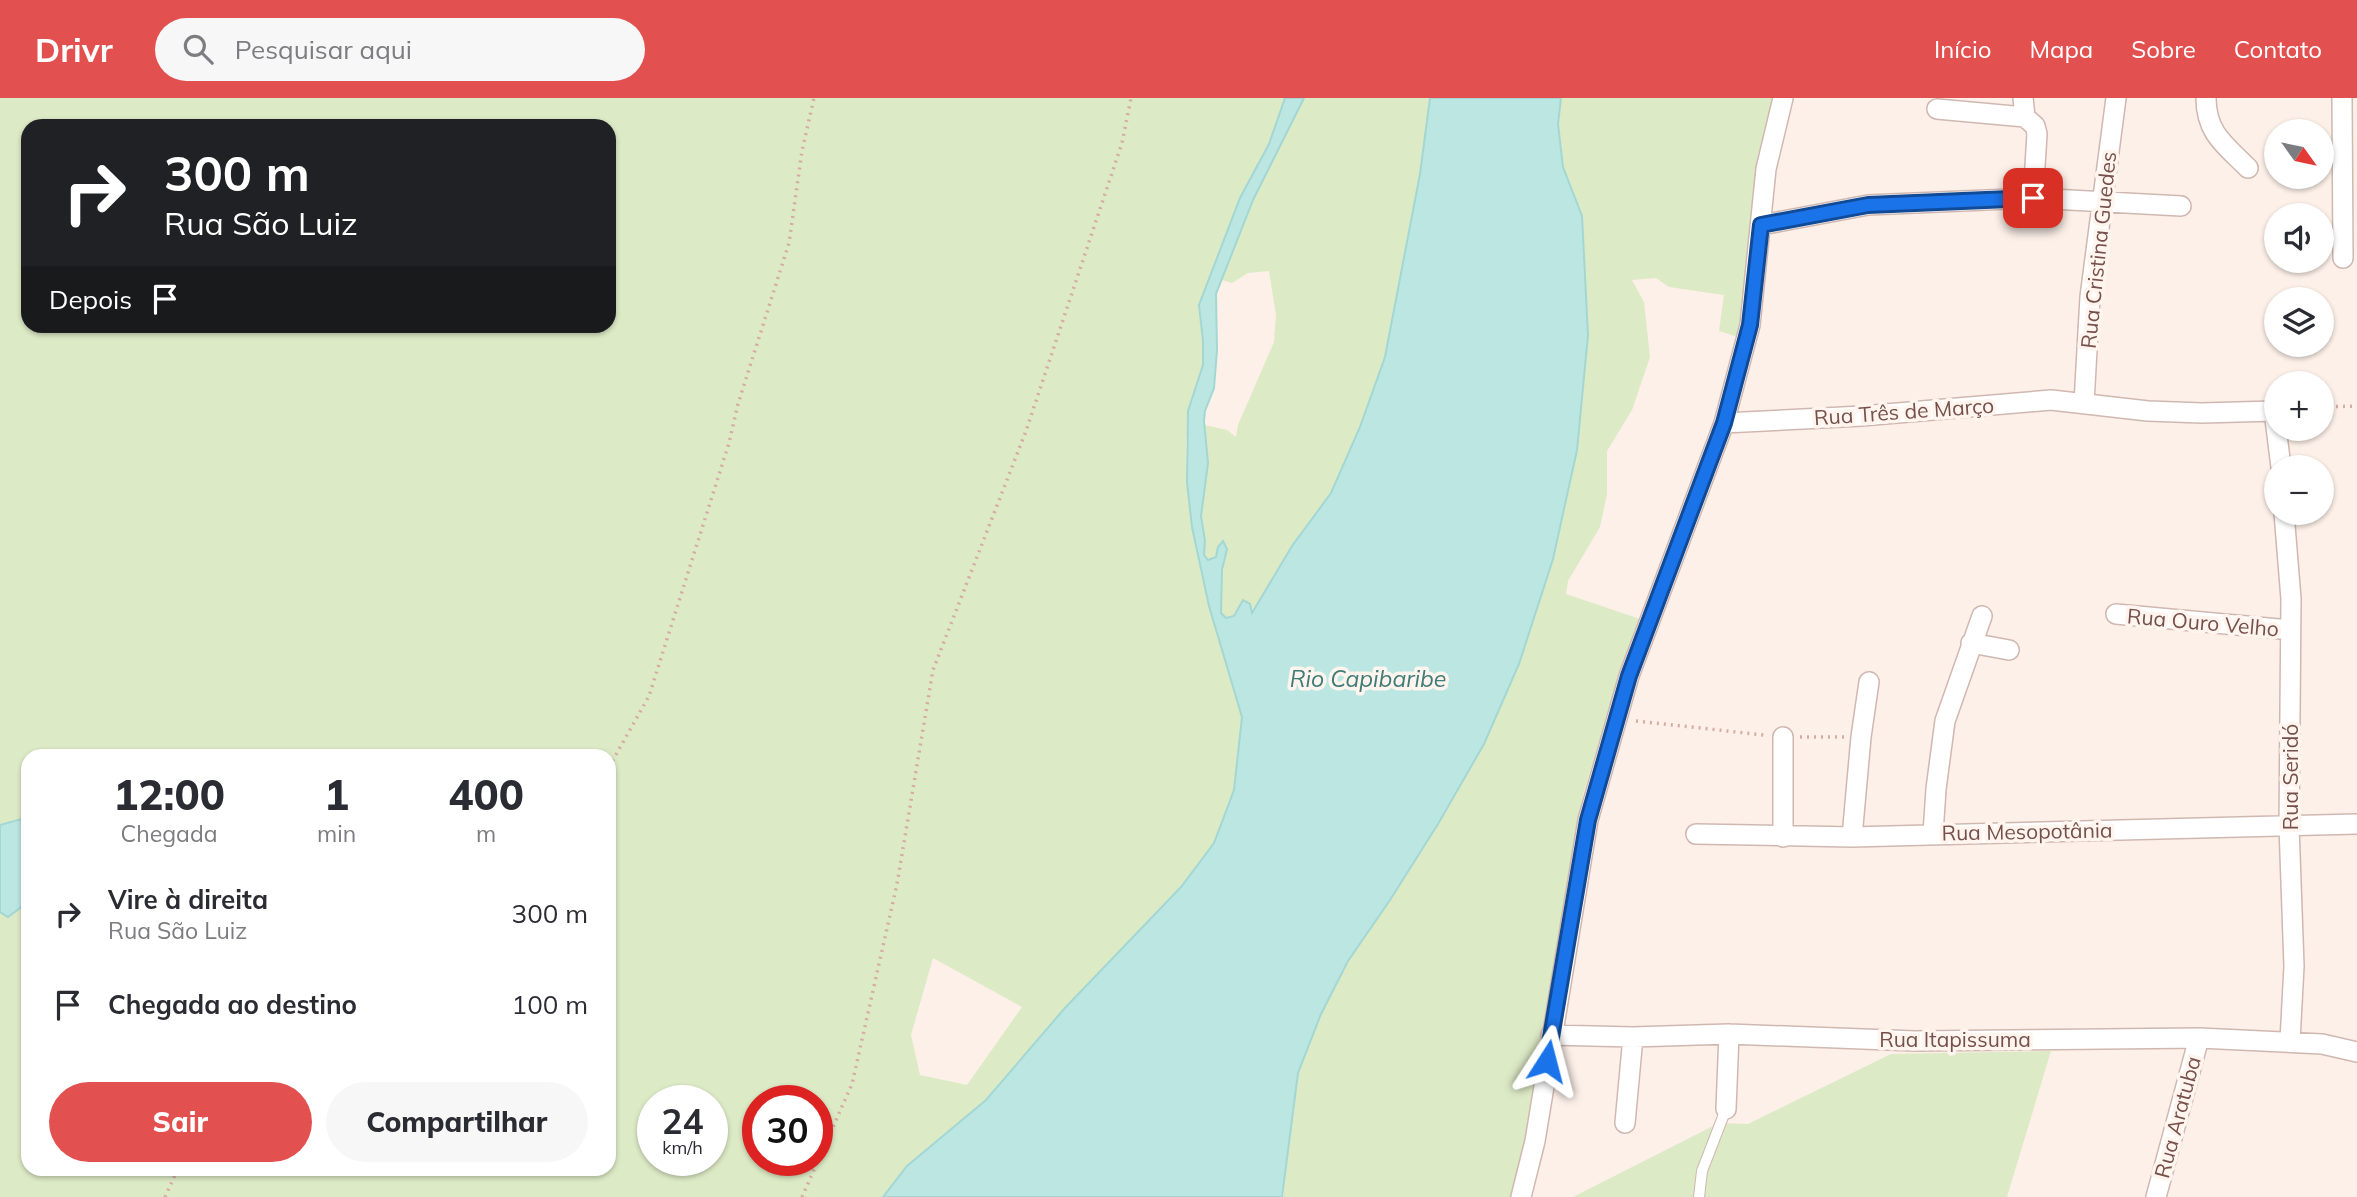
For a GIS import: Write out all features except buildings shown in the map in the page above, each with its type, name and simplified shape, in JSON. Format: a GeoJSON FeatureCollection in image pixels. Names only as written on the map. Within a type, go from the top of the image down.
{"type":"FeatureCollection","features":[{"type":"Feature","properties":{"kind":"street"},"geometry":{"type":"LineString","coordinates":[[1521,1197],[1535,1141],[1588,820],[1629,676],[1724,423],[1750,325],[1766,169],[1783,98]]}},
{"type":"Feature","properties":{"kind":"street","name":"Rua Cristina Guedes"},"geometry":{"type":"LineString","coordinates":[[2084,403],[2090,297],[2116,98]]}},
{"type":"Feature","properties":{"kind":"street"},"geometry":{"type":"LineString","coordinates":[[2206,98],[2207,121],[2214,134],[2248,168]]}},
{"type":"Feature","properties":{"kind":"street"},"geometry":{"type":"LineString","coordinates":[[2342,98],[2343,258]]}},
{"type":"Feature","properties":{"kind":"street"},"geometry":{"type":"LineString","coordinates":[[1937,108],[2024,108],[2037,134],[2033,198]]}},
{"type":"Feature","properties":{"kind":"street"},"geometry":{"type":"LineString","coordinates":[[1761,225],[1868,205],[2033,198],[2181,206]]}},
{"type":"Feature","properties":{"kind":"street","name":"Rua Três de Março"},"geometry":{"type":"LineString","coordinates":[[1724,423],[1862,416],[2051,400],[2084,403]]}},
{"type":"Feature","properties":{"kind":"street"},"geometry":{"type":"LineString","coordinates":[[2084,403],[2148,411],[2274,411],[2280,455]]}},
{"type":"Feature","properties":{"kind":"street","name":"Rua Seridó"},"geometry":{"type":"LineString","coordinates":[[2285,525],[2289,564],[2289,826],[2294,966],[2290,1041]]}},
{"type":"Feature","properties":{"kind":"street","name":"Rua Ouro Velho"},"geometry":{"type":"LineString","coordinates":[[2116,614],[2290,630]]}},
{"type":"Feature","properties":{"kind":"street"},"geometry":{"type":"LineString","coordinates":[[1933,834],[1945,721],[1982,616]]}},
{"type":"Feature","properties":{"kind":"street"},"geometry":{"type":"LineString","coordinates":[[1971,643],[2009,650]]}},
{"type":"Feature","properties":{"kind":"street"},"geometry":{"type":"LineString","coordinates":[[1852,837],[1869,682]]}},
{"type":"Feature","properties":{"kind":"street"},"geometry":{"type":"LineString","coordinates":[[1783,737],[1783,837]]}},
{"type":"Feature","properties":{"kind":"street","name":"Rua Mesopotânia"},"geometry":{"type":"LineString","coordinates":[[1696,834],[1852,837],[2357,824]]}},
{"type":"Feature","properties":{"kind":"street"},"geometry":{"type":"LineString","coordinates":[[1726,1109],[1729,1034]]}},
{"type":"Feature","properties":{"kind":"street","name":"Rua Itapissuma"},"geometry":{"type":"LineString","coordinates":[[1551,1035],[1633,1037],[1729,1034],[1915,1041],[2199,1038],[2290,1041],[2322,1044],[2357,1052]]}},
{"type":"Feature","properties":{"kind":"street"},"geometry":{"type":"LineString","coordinates":[[1625,1123],[1633,1037]]}},
{"type":"Feature","properties":{"kind":"street","name":"Rua Aratuba"},"geometry":{"type":"LineString","coordinates":[[2156,1197],[2199,1038]]}},
{"type":"Feature","properties":{"kind":"lane"},"geometry":{"type":"LineString","coordinates":[[1699,1197],[1702,1171],[1726,1109]]}},
{"type":"Feature","properties":{"kind":"path"},"geometry":{"type":"LineString","coordinates":[[616,755],[649,696],[729,443],[738,404],[789,243],[802,151],[814,98]]}},
{"type":"Feature","properties":{"kind":"path"},"geometry":{"type":"LineString","coordinates":[[802,1197],[852,1084],[897,884],[933,670],[1026,431],[1122,143],[1131,98]]}},
{"type":"Feature","properties":{"kind":"path"},"geometry":{"type":"LineString","coordinates":[[2334,407],[2357,406]]}},
{"type":"Feature","properties":{"kind":"path"},"geometry":{"type":"LineString","coordinates":[[1616,718],[1783,737],[1861,737]]}},
{"type":"Feature","properties":{"kind":"path"},"geometry":{"type":"LineString","coordinates":[[165,1197],[175,1176]]}},
{"type":"Feature","properties":{"kind":"green space"},"geometry":{"type":"Polygon","coordinates":[[[0,98],[1285,98],[1269,143],[1240,198],[1199,305],[1203,365],[1194,391],[1186,440],[1187,482],[1201,574],[1242,717],[1234,790],[1214,843],[1181,887],[1064,1009],[986,1100],[907,1166],[883,1197],[0,1197],[0,98]],[[933,958],[911,1035],[920,1075],[967,1085],[1022,1007],[933,958]]]}},
{"type":"Feature","properties":{"kind":"green space"},"geometry":{"type":"Polygon","coordinates":[[[1304,98],[1430,98],[1420,174],[1385,357],[1360,427],[1331,493],[1292,546],[1251,614],[1226,618],[1221,613],[1221,605],[1227,549],[1208,560],[1204,555],[1201,516],[1208,463],[1204,425],[1227,430],[1236,437],[1238,425],[1274,342],[1276,315],[1269,271],[1248,273],[1232,283],[1222,280],[1253,200],[1304,98]]]}},
{"type":"Feature","properties":{"kind":"green space"},"geometry":{"type":"Polygon","coordinates":[[[1561,98],[1772,98],[1757,167],[1738,337],[1719,331],[1724,295],[1669,287],[1656,278],[1632,280],[1644,302],[1650,357],[1632,410],[1607,451],[1607,494],[1600,527],[1568,581],[1566,594],[1640,619],[1616,685],[1583,795],[1534,1079],[1522,1176],[1513,1197],[1283,1197],[1298,1073],[1321,1014],[1348,961],[1438,824],[1484,744],[1519,664],[1553,559],[1577,450],[1588,335],[1582,216],[1563,167],[1558,124],[1561,98]]]}},
{"type":"Feature","properties":{"kind":"green space"},"geometry":{"type":"Polygon","coordinates":[[[2051,1051],[2007,1197],[1573,1197],[1719,1123],[1748,1124],[1891,1054],[2051,1051]]]}},
{"type":"Feature","properties":{"kind":"water","name":"Rio Capibaribe"},"geometry":{"type":"Polygon","coordinates":[[[1285,98],[1304,98],[1253,200],[1216,294],[1217,350],[1214,388],[1204,421],[1208,463],[1201,516],[1204,555],[1208,560],[1216,557],[1218,547],[1223,541],[1227,549],[1222,570],[1221,613],[1226,618],[1234,616],[1243,600],[1250,604],[1252,613],[1292,546],[1331,493],[1360,427],[1385,357],[1420,174],[1430,98],[1561,98],[1558,124],[1563,167],[1582,216],[1588,335],[1577,450],[1553,559],[1519,664],[1484,744],[1438,824],[1348,961],[1321,1014],[1298,1073],[1282,1197],[883,1197],[907,1166],[986,1100],[1064,1009],[1181,887],[1214,843],[1234,790],[1242,717],[1209,606],[1192,527],[1187,482],[1188,411],[1203,365],[1199,305],[1240,198],[1269,144],[1285,98]]]}},
{"type":"Feature","properties":{"kind":"water"},"geometry":{"type":"Polygon","coordinates":[[[21,819],[21,907],[8,917],[0,912],[0,825],[21,819]]]}},
{"type":"Feature","properties":{"kind":"route"},"geometry":{"type":"LineString","coordinates":[[1547,1061],[1588,820],[1629,676],[1724,423],[1750,325],[1761,225],[1868,205],[2033,198]]}}]}
